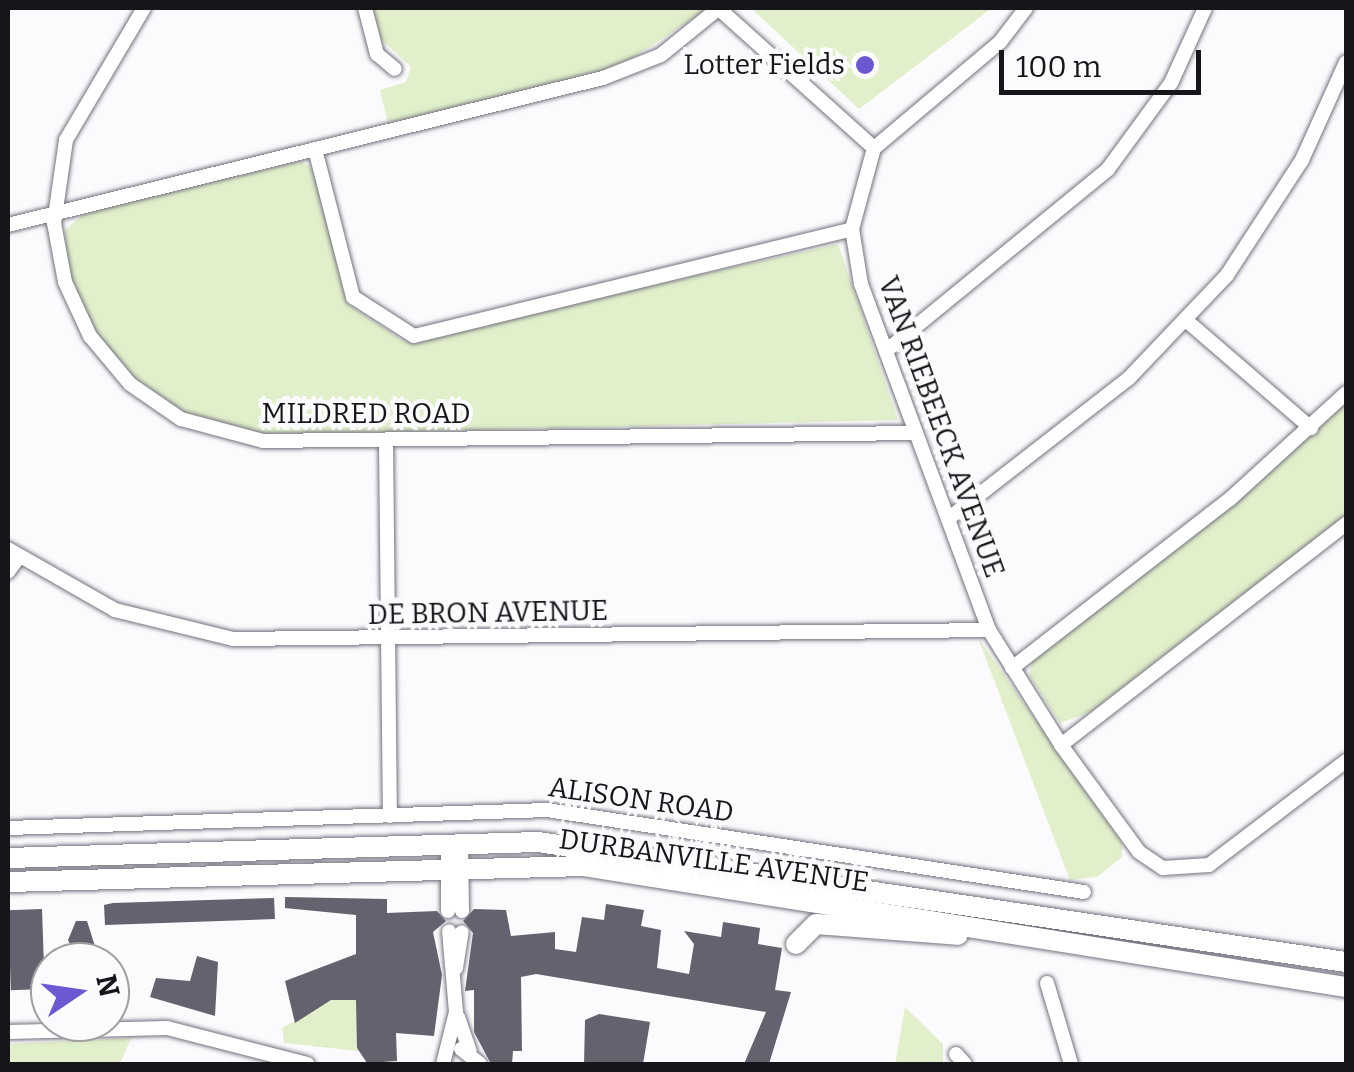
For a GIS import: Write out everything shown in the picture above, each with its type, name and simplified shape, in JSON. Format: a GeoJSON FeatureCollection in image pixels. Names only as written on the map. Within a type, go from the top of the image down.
{"type":"FeatureCollection","features":[{"type":"Feature","properties":{"kind":"main road","name":"DURBANVILLE AVENUE"},"geometry":{"type":"LineString","coordinates":[[8,858],[455,842],[599,848],[1346,962]]}},
{"type":"Feature","properties":{"kind":"main road","name":"DURBANVILLE AVENUE"},"geometry":{"type":"LineString","coordinates":[[8,882],[455,868],[600,868],[1346,987]]}},
{"type":"Feature","properties":{"kind":"main road"},"geometry":{"type":"LineString","coordinates":[[796,944],[822,924],[1035,935]]}},
{"type":"Feature","properties":{"kind":"street","name":"MILDRED ROAD"},"geometry":{"type":"LineString","coordinates":[[144,8],[66,140],[54,213],[80,318],[115,369],[154,403],[241,439],[386,441],[916,434]]}},
{"type":"Feature","properties":{"kind":"street"},"geometry":{"type":"LineString","coordinates":[[366,8],[377,54],[395,69]]}},
{"type":"Feature","properties":{"kind":"street"},"geometry":{"type":"LineString","coordinates":[[8,225],[616,74],[674,46],[718,8],[874,148]]}},
{"type":"Feature","properties":{"kind":"street"},"geometry":{"type":"LineString","coordinates":[[316,149],[353,297],[414,336],[852,229],[874,148],[1000,42],[1026,8]]}},
{"type":"Feature","properties":{"kind":"street"},"geometry":{"type":"LineString","coordinates":[[886,351],[1108,169],[1171,83],[1205,8]]}},
{"type":"Feature","properties":{"kind":"street"},"geometry":{"type":"LineString","coordinates":[[948,520],[1101,403],[1186,321],[1275,205],[1346,62]]}},
{"type":"Feature","properties":{"kind":"street","name":"VAN RIEBEECK AVENUE"},"geometry":{"type":"LineString","coordinates":[[852,229],[886,351],[990,630],[1061,745],[1139,852],[1169,870],[1209,865],[1346,761]]}},
{"type":"Feature","properties":{"kind":"street"},"geometry":{"type":"LineString","coordinates":[[1186,321],[1311,428]]}},
{"type":"Feature","properties":{"kind":"street"},"geometry":{"type":"LineString","coordinates":[[1012,668],[1311,428],[1346,393]]}},
{"type":"Feature","properties":{"kind":"street"},"geometry":{"type":"LineString","coordinates":[[386,441],[390,816]]}},
{"type":"Feature","properties":{"kind":"street"},"geometry":{"type":"LineString","coordinates":[[1061,745],[1346,524]]}},
{"type":"Feature","properties":{"kind":"street"},"geometry":{"type":"LineString","coordinates":[[8,572],[13,553]]}},
{"type":"Feature","properties":{"kind":"street","name":"DE BRON AVENUE"},"geometry":{"type":"LineString","coordinates":[[13,553],[114,610],[192,632],[388,639],[990,630]]}},
{"type":"Feature","properties":{"kind":"street","name":"ALISON ROAD"},"geometry":{"type":"LineString","coordinates":[[8,828],[548,810],[1084,892]]}},
{"type":"Feature","properties":{"kind":"street"},"geometry":{"type":"LineString","coordinates":[[455,842],[455,911]]}},
{"type":"Feature","properties":{"kind":"street"},"geometry":{"type":"LineString","coordinates":[[447,1058],[456,1012],[456,932]]}},
{"type":"Feature","properties":{"kind":"street"},"geometry":{"type":"LineString","coordinates":[[1047,983],[1071,1064]]}},
{"type":"Feature","properties":{"kind":"street"},"geometry":{"type":"LineString","coordinates":[[456,1012],[470,1051],[480,1064]]}},
{"type":"Feature","properties":{"kind":"street"},"geometry":{"type":"LineString","coordinates":[[8,1032],[167,1028],[307,1064]]}},
{"type":"Feature","properties":{"kind":"street"},"geometry":{"type":"LineString","coordinates":[[430,1064],[470,1051]]}},
{"type":"Feature","properties":{"kind":"green space"},"geometry":{"type":"Polygon","coordinates":[[[372,8],[709,8],[619,67],[388,124],[380,90],[406,82],[411,67],[382,40],[372,8]]]}},
{"type":"Feature","properties":{"kind":"green space","name":"Lotter Fields"},"geometry":{"type":"Polygon","coordinates":[[[751,8],[992,8],[859,109],[751,8]]]}},
{"type":"Feature","properties":{"kind":"green space"},"geometry":{"type":"Polygon","coordinates":[[[302,161],[314,171],[349,305],[403,341],[838,244],[898,420],[268,435],[180,411],[129,374],[91,325],[67,268],[65,230],[86,212],[302,161]]]}},
{"type":"Feature","properties":{"kind":"green space"},"geometry":{"type":"Polygon","coordinates":[[[1346,401],[1346,515],[1090,712],[1060,723],[1029,675],[1032,660],[1227,510],[1346,401]]]}},
{"type":"Feature","properties":{"kind":"green space"},"geometry":{"type":"Polygon","coordinates":[[[978,638],[1122,843],[1122,857],[1097,877],[1070,880],[978,638]]]}},
{"type":"Feature","properties":{"kind":"green space"},"geometry":{"type":"Polygon","coordinates":[[[331,1000],[357,1000],[358,1051],[284,1043],[282,1028],[331,1000]]]}},
{"type":"Feature","properties":{"kind":"green space"},"geometry":{"type":"Polygon","coordinates":[[[905,1007],[943,1044],[943,1064],[895,1064],[905,1007]]]}},
{"type":"Feature","properties":{"kind":"green space"},"geometry":{"type":"Polygon","coordinates":[[[129,1042],[120,1064],[8,1064],[8,1044],[129,1042]]]}},
{"type":"Feature","properties":{"kind":"building"},"geometry":{"type":"Polygon","coordinates":[[[285,897],[387,899],[387,913],[437,911],[446,921],[433,932],[442,975],[434,1036],[396,1033],[397,1061],[367,1063],[357,1048],[356,1000],[331,1000],[295,1023],[285,981],[356,954],[356,915],[285,908],[285,897]]]}},
{"type":"Feature","properties":{"kind":"building"},"geometry":{"type":"Polygon","coordinates":[[[274,898],[275,919],[105,925],[104,905],[113,903],[274,898]]]}},
{"type":"Feature","properties":{"kind":"building"},"geometry":{"type":"Polygon","coordinates":[[[606,904],[644,910],[641,926],[661,930],[657,968],[689,974],[694,944],[684,931],[721,937],[723,922],[760,928],[758,944],[782,948],[775,990],[791,992],[769,1064],[744,1064],[766,1012],[536,974],[521,977],[522,1051],[513,1051],[512,1064],[491,1064],[474,1032],[474,990],[465,991],[473,933],[463,921],[474,909],[506,910],[511,936],[555,932],[555,949],[576,952],[582,917],[604,920],[606,904]]]}},
{"type":"Feature","properties":{"kind":"building"},"geometry":{"type":"Polygon","coordinates":[[[42,909],[43,942],[30,942],[30,989],[11,990],[8,910],[42,909]]]}},
{"type":"Feature","properties":{"kind":"building"},"geometry":{"type":"Polygon","coordinates":[[[76,921],[87,921],[94,942],[68,940],[76,921]]]}},
{"type":"Feature","properties":{"kind":"building"},"geometry":{"type":"Polygon","coordinates":[[[197,956],[218,962],[215,1016],[150,997],[156,978],[190,981],[197,956]]]}},
{"type":"Feature","properties":{"kind":"building"},"geometry":{"type":"Polygon","coordinates":[[[599,1014],[650,1022],[643,1064],[584,1064],[585,1020],[599,1014]]]}},
{"type":"Feature","properties":{"kind":"place","name":"Lotter Fields"},"geometry":{"type":"Point","coordinates":[865,65]}}]}
